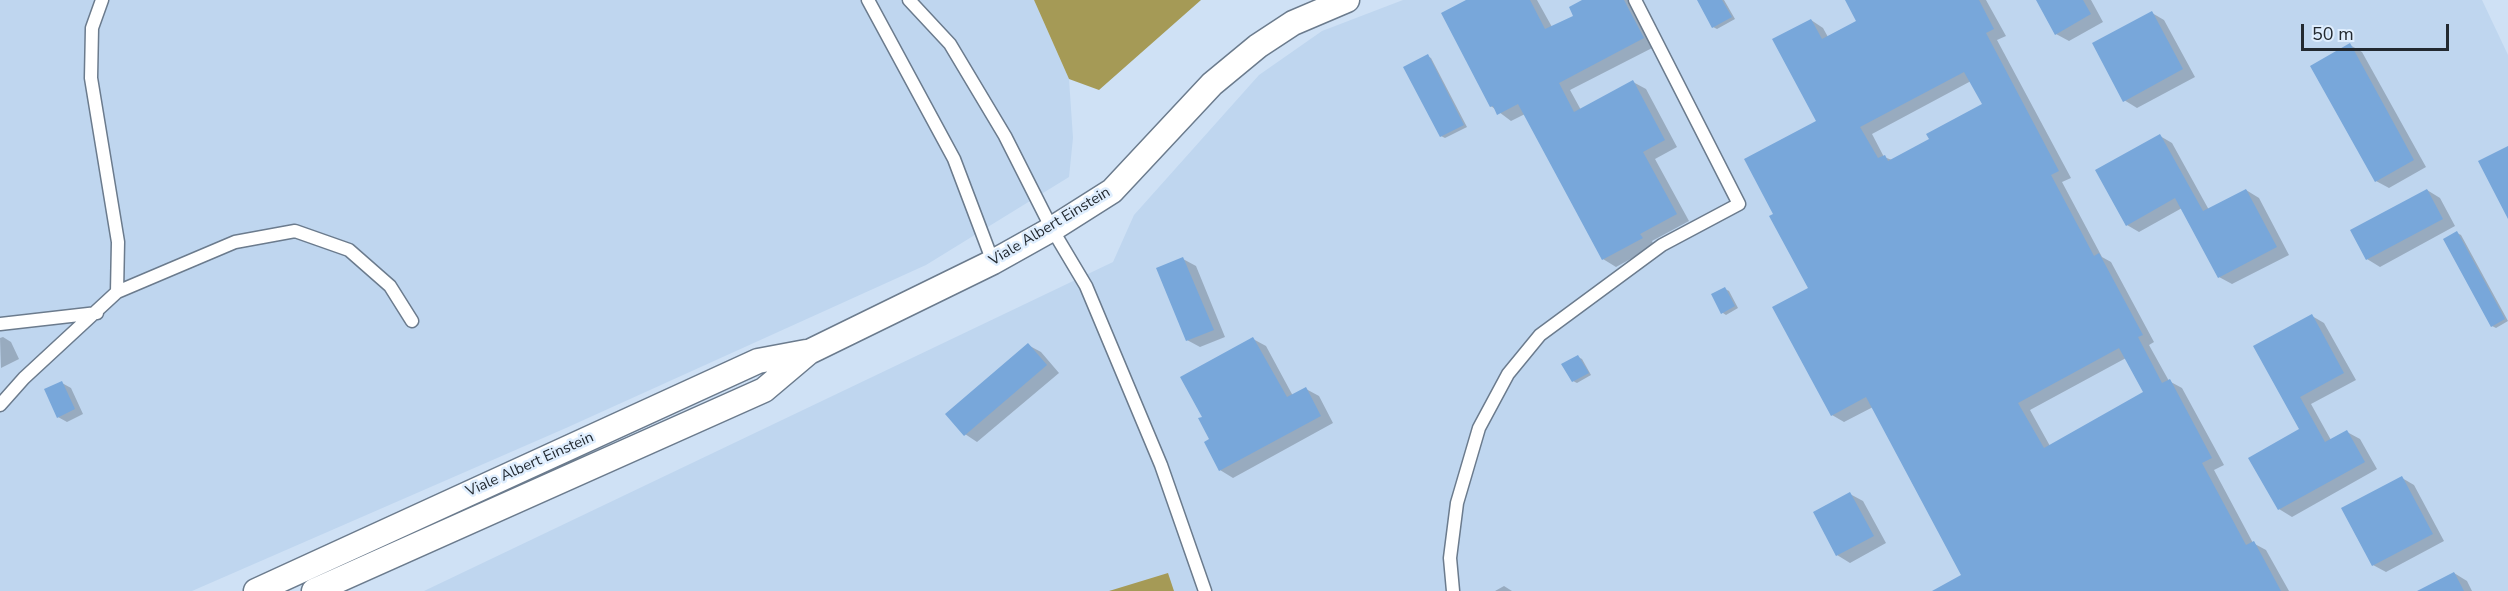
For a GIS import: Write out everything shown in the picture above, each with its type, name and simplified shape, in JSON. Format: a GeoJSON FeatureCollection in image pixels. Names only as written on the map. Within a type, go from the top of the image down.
{"type":"FeatureCollection","features":[{"type":"Feature","properties":{"kind":"street","name":"Viale Albert Einstein"},"geometry":{"type":"LineString","coordinates":[[314,591],[470,521],[525,482],[758,361],[809,352],[993,262],[1052,229],[1112,191],[1212,84],[1258,46],[1293,23],[1347,0]]}},
{"type":"Feature","properties":{"kind":"street","name":"Viale Albert Einstein"},"geometry":{"type":"LineString","coordinates":[[256,591],[458,498],[525,482]]}},
{"type":"Feature","properties":{"kind":"lane"},"geometry":{"type":"LineString","coordinates":[[102,0],[92,28],[91,78],[118,242],[117,292]]}},
{"type":"Feature","properties":{"kind":"lane"},"geometry":{"type":"LineString","coordinates":[[868,0],[954,159],[993,262]]}},
{"type":"Feature","properties":{"kind":"lane"},"geometry":{"type":"LineString","coordinates":[[909,0],[950,44],[1005,136],[1052,229],[1086,286],[1161,465],[1205,591]]}},
{"type":"Feature","properties":{"kind":"lane"},"geometry":{"type":"LineString","coordinates":[[1453,591],[1450,558],[1457,503],[1479,428],[1508,374],[1540,335],[1662,245],[1739,204],[1635,0]]}},
{"type":"Feature","properties":{"kind":"lane"},"geometry":{"type":"LineString","coordinates":[[0,405],[24,378],[97,313],[117,292],[235,242],[295,231],[349,250],[390,286],[412,321]]}},
{"type":"Feature","properties":{"kind":"lane"},"geometry":{"type":"LineString","coordinates":[[0,324],[97,313]]}},
{"type":"Feature","properties":{"kind":"lane"},"geometry":{"type":"LineString","coordinates":[[458,498],[470,521]]}},
{"type":"Feature","properties":{"kind":"shaded area"},"geometry":{"type":"Polygon","coordinates":[[[0,0],[1034,0],[1069,79],[1073,138],[1069,177],[926,265],[566,428],[192,591],[0,591],[0,0]]]}},
{"type":"Feature","properties":{"kind":"shaded area"},"geometry":{"type":"Polygon","coordinates":[[[1034,0],[1201,0],[1099,90],[1069,79],[1034,0]]]}},
{"type":"Feature","properties":{"kind":"shaded area"},"geometry":{"type":"Polygon","coordinates":[[[1403,0],[2482,0],[2508,55],[2508,591],[424,591],[1113,262],[1134,215],[1259,75],[1322,31],[1403,0]]]}},
{"type":"Feature","properties":{"kind":"shaded area"},"geometry":{"type":"Polygon","coordinates":[[[1168,573],[1174,591],[1109,591],[1168,573]]]}},
{"type":"Feature","properties":{"kind":"building"},"geometry":{"type":"Polygon","coordinates":[[[1466,0],[1530,0],[1545,29],[1573,16],[1569,7],[1582,0],[1624,0],[1644,38],[1559,83],[1574,112],[1633,80],[1665,140],[1643,152],[1677,214],[1640,234],[1643,238],[1602,260],[1518,104],[1497,115],[1493,106],[1490,107],[1441,13],[1466,0]]]}},
{"type":"Feature","properties":{"kind":"building"},"geometry":{"type":"Polygon","coordinates":[[[1697,0],[1722,0],[1732,17],[1712,28],[1697,0]]]}},
{"type":"Feature","properties":{"kind":"building"},"geometry":{"type":"Polygon","coordinates":[[[1845,0],[1979,0],[1994,29],[1986,33],[2059,171],[2051,175],[2094,256],[2099,253],[2143,335],[2138,337],[2162,383],[2170,379],[2212,458],[2202,463],[2246,545],[2254,541],[2281,591],[1932,591],[1961,575],[1866,397],[1831,416],[1772,307],[1808,288],[1769,216],[1773,214],[1744,159],[1816,121],[1772,39],[1811,19],[1822,39],[1856,21],[1845,0]],[[1964,72],[1860,127],[1878,158],[1885,155],[1888,161],[1929,139],[1926,134],[1982,104],[1964,72]],[[2119,348],[2018,403],[2044,448],[2143,392],[2119,348]]]}},
{"type":"Feature","properties":{"kind":"building"},"geometry":{"type":"Polygon","coordinates":[[[2036,0],[2083,0],[2091,14],[2055,35],[2036,0]]]}},
{"type":"Feature","properties":{"kind":"building"},"geometry":{"type":"Polygon","coordinates":[[[2152,11],[2183,69],[2123,102],[2092,43],[2152,11]]]}},
{"type":"Feature","properties":{"kind":"building"},"geometry":{"type":"Polygon","coordinates":[[[2350,43],[2414,160],[2375,182],[2310,66],[2350,43]]]}},
{"type":"Feature","properties":{"kind":"building"},"geometry":{"type":"Polygon","coordinates":[[[1428,54],[1464,125],[1440,137],[1403,67],[1428,54]]]}},
{"type":"Feature","properties":{"kind":"building"},"geometry":{"type":"Polygon","coordinates":[[[2160,134],[2203,211],[2246,189],[2277,247],[2218,278],[2175,198],[2126,226],[2095,170],[2160,134]]]}},
{"type":"Feature","properties":{"kind":"building"},"geometry":{"type":"Polygon","coordinates":[[[2508,146],[2508,219],[2478,161],[2508,146]]]}},
{"type":"Feature","properties":{"kind":"building"},"geometry":{"type":"Polygon","coordinates":[[[2427,189],[2443,219],[2366,260],[2350,230],[2427,189]]]}},
{"type":"Feature","properties":{"kind":"building"},"geometry":{"type":"Polygon","coordinates":[[[2457,231],[2505,319],[2491,327],[2443,239],[2457,231]]]}},
{"type":"Feature","properties":{"kind":"building"},"geometry":{"type":"Polygon","coordinates":[[[1183,257],[1214,330],[1186,341],[1156,268],[1183,257]]]}},
{"type":"Feature","properties":{"kind":"building"},"geometry":{"type":"Polygon","coordinates":[[[1725,287],[1735,306],[1721,314],[1711,294],[1725,287]]]}},
{"type":"Feature","properties":{"kind":"building"},"geometry":{"type":"Polygon","coordinates":[[[2312,314],[2344,373],[2300,397],[2325,442],[2347,430],[2365,462],[2278,510],[2248,458],[2299,429],[2253,346],[2312,314]]]}},
{"type":"Feature","properties":{"kind":"building"},"geometry":{"type":"Polygon","coordinates":[[[1253,337],[1287,397],[1306,387],[1321,416],[1219,471],[1204,442],[1209,439],[1198,418],[1202,417],[1180,377],[1253,337]]]}},
{"type":"Feature","properties":{"kind":"building"},"geometry":{"type":"Polygon","coordinates":[[[1028,343],[1047,365],[964,436],[945,414],[1028,343]]]}},
{"type":"Feature","properties":{"kind":"building"},"geometry":{"type":"Polygon","coordinates":[[[1578,355],[1589,373],[1572,382],[1561,364],[1578,355]]]}},
{"type":"Feature","properties":{"kind":"building"},"geometry":{"type":"Polygon","coordinates":[[[62,381],[75,409],[57,418],[44,389],[62,381]]]}},
{"type":"Feature","properties":{"kind":"building"},"geometry":{"type":"Polygon","coordinates":[[[2402,476],[2433,534],[2372,566],[2341,508],[2402,476]]]}},
{"type":"Feature","properties":{"kind":"building"},"geometry":{"type":"Polygon","coordinates":[[[1850,492],[1874,536],[1836,556],[1813,512],[1850,492]]]}},
{"type":"Feature","properties":{"kind":"building"},"geometry":{"type":"Polygon","coordinates":[[[2454,572],[2464,591],[2417,591],[2454,572]]]}}]}
